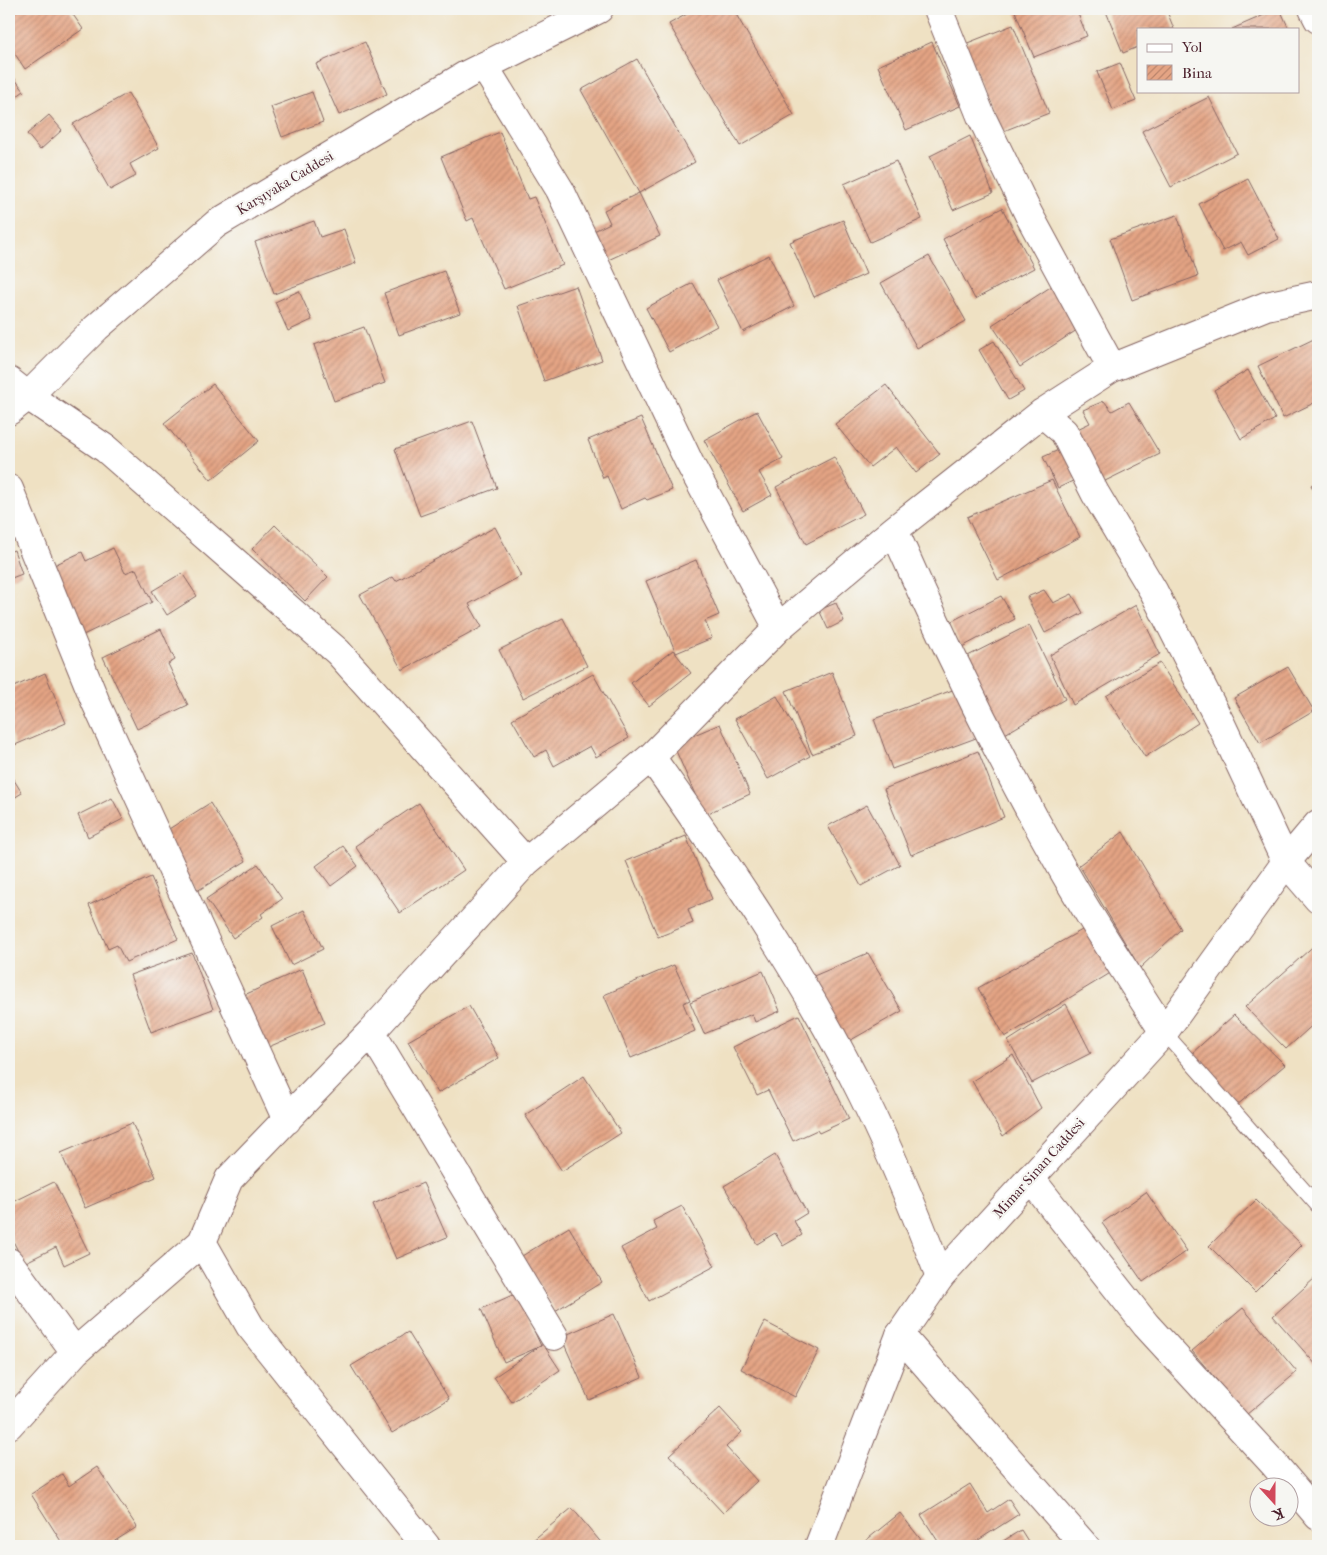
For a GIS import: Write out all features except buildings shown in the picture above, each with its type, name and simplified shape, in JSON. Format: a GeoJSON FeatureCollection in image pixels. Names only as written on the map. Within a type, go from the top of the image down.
{"type":"FeatureCollection","features":[{"type":"Feature","properties":{"kind":"street","name":"Karşıyaka Caddesi"},"geometry":{"type":"LineString","coordinates":[[15,396],[216,224],[484,66],[599,9]]}},
{"type":"Feature","properties":{"kind":"street"},"geometry":{"type":"LineString","coordinates":[[938,9],[981,116],[1021,198],[1112,368]]}},
{"type":"Feature","properties":{"kind":"street"},"geometry":{"type":"LineString","coordinates":[[1313,9],[1318,19]]}},
{"type":"Feature","properties":{"kind":"street"},"geometry":{"type":"LineString","coordinates":[[484,66],[560,190],[689,462],[778,628]]}},
{"type":"Feature","properties":{"kind":"street"},"geometry":{"type":"LineString","coordinates":[[9,1425],[75,1352],[202,1242],[229,1179],[371,1032],[526,862],[651,757],[778,628],[894,530],[1042,413],[1112,368],[1266,306],[1318,295]]}},
{"type":"Feature","properties":{"kind":"street"},"geometry":{"type":"LineString","coordinates":[[15,396],[106,449],[338,652],[526,862]]}},
{"type":"Feature","properties":{"kind":"street"},"geometry":{"type":"LineString","coordinates":[[1042,413],[1064,432],[1095,493],[1154,592],[1221,724],[1286,862],[1318,899]]}},
{"type":"Feature","properties":{"kind":"street"},"geometry":{"type":"LineString","coordinates":[[9,489],[96,703],[287,1120]]}},
{"type":"Feature","properties":{"kind":"street"},"geometry":{"type":"LineString","coordinates":[[894,530],[926,604],[972,698],[1064,873],[1164,1032]]}},
{"type":"Feature","properties":{"kind":"street"},"geometry":{"type":"LineString","coordinates":[[651,757],[722,857],[802,984],[863,1096],[912,1204],[940,1277]]}},
{"type":"Feature","properties":{"kind":"street","name":"Mimar Sinan Caddesi"},"geometry":{"type":"LineString","coordinates":[[819,1546],[900,1335],[940,1277],[1164,1032],[1286,862],[1318,824]]}},
{"type":"Feature","properties":{"kind":"street"},"geometry":{"type":"LineString","coordinates":[[371,1032],[554,1336]]}},
{"type":"Feature","properties":{"kind":"street"},"geometry":{"type":"LineString","coordinates":[[1030,1178],[1146,1325],[1273,1463],[1318,1516]]}},
{"type":"Feature","properties":{"kind":"street"},"geometry":{"type":"LineString","coordinates":[[202,1242],[250,1326],[426,1546]]}},
{"type":"Feature","properties":{"kind":"street"},"geometry":{"type":"LineString","coordinates":[[9,1262],[75,1352]]}},
{"type":"Feature","properties":{"kind":"street"},"geometry":{"type":"LineString","coordinates":[[900,1335],[1085,1546]]}},
{"type":"Feature","properties":{"kind":"lane"},"geometry":{"type":"LineString","coordinates":[[1164,1032],[1318,1206]]}}]}
